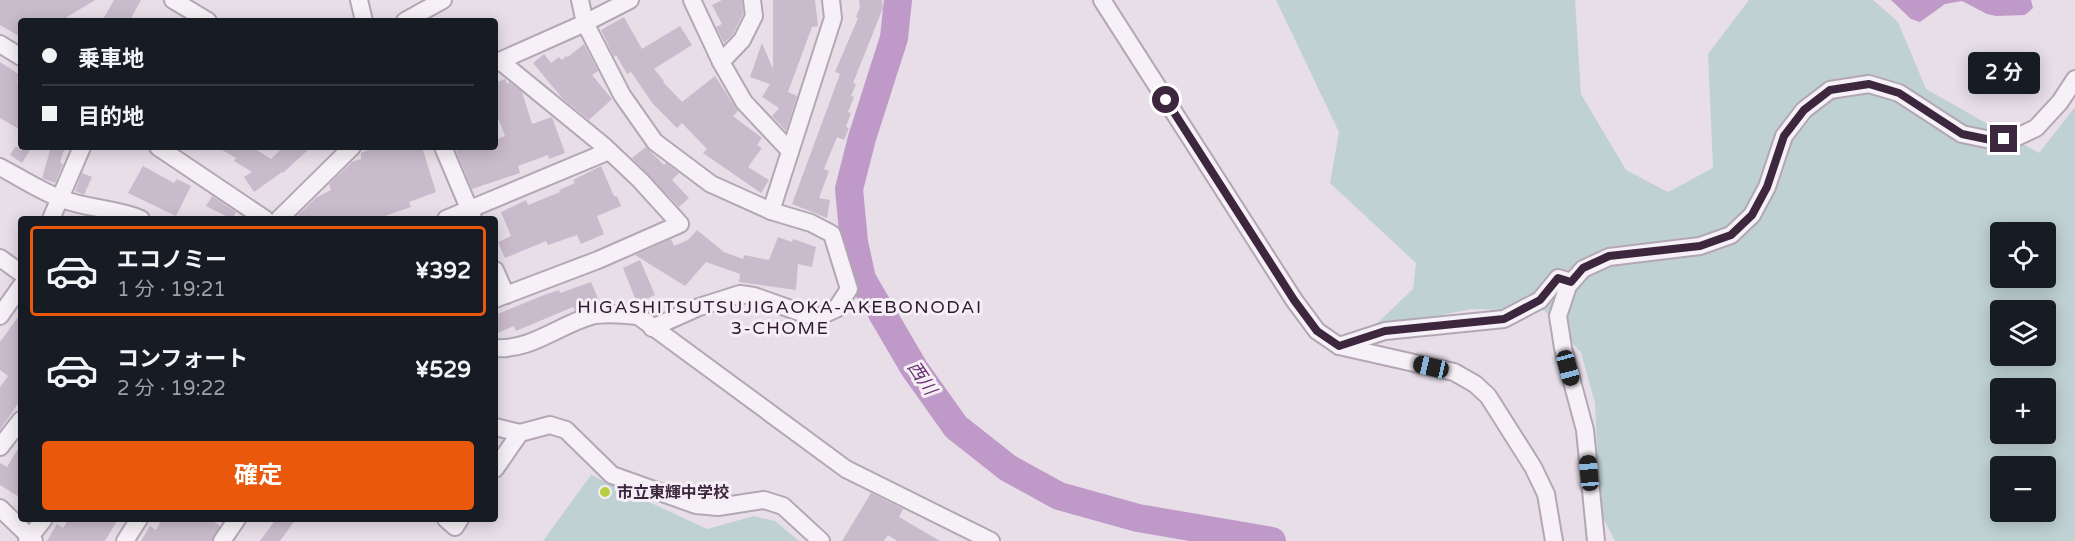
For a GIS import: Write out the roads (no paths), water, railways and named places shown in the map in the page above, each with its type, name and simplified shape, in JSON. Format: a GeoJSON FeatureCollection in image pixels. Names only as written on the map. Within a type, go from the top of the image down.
{"type":"FeatureCollection","features":[{"type":"Feature","properties":{"kind":"street"},"geometry":{"type":"LineString","coordinates":[[173,0],[203,18]]}},
{"type":"Feature","properties":{"kind":"street"},"geometry":{"type":"LineString","coordinates":[[359,0],[363,18]]}},
{"type":"Feature","properties":{"kind":"street"},"geometry":{"type":"LineString","coordinates":[[410,18],[443,0]]}},
{"type":"Feature","properties":{"kind":"street"},"geometry":{"type":"LineString","coordinates":[[580,0],[585,23],[622,95],[656,142],[711,184],[771,211],[811,223],[832,234],[849,289],[836,309],[816,318],[754,296],[740,294],[699,307],[652,328]]}},
{"type":"Feature","properties":{"kind":"street"},"geometry":{"type":"LineString","coordinates":[[498,62],[585,23],[630,0]]}},
{"type":"Feature","properties":{"kind":"street"},"geometry":{"type":"LineString","coordinates":[[692,0],[744,102],[790,151]]}},
{"type":"Feature","properties":{"kind":"street"},"geometry":{"type":"LineString","coordinates":[[722,62],[742,40],[754,16],[752,0]]}},
{"type":"Feature","properties":{"kind":"street"},"geometry":{"type":"LineString","coordinates":[[771,211],[833,18],[831,0]]}},
{"type":"Feature","properties":{"kind":"street"},"geometry":{"type":"LineString","coordinates":[[1102,0],[1294,300],[1317,331],[1339,346],[1454,372],[1475,384],[1488,396],[1533,467],[1546,494],[1554,541]]}},
{"type":"Feature","properties":{"kind":"street"},"geometry":{"type":"LineString","coordinates":[[0,44],[18,55]]}},
{"type":"Feature","properties":{"kind":"street"},"geometry":{"type":"LineString","coordinates":[[498,63],[552,102],[609,151],[640,180],[680,224],[598,260],[500,297]]}},
{"type":"Feature","properties":{"kind":"street"},"geometry":{"type":"LineString","coordinates":[[1596,541],[1585,430],[1563,348],[1558,315],[1568,286],[1583,268],[1609,256],[1700,246],[1731,235],[1752,215],[1762,196],[1784,136],[1804,110],[1830,90],[1869,84],[1899,93],[1962,134],[1991,140],[2017,137],[2036,128],[2060,102],[2075,79]]}},
{"type":"Feature","properties":{"kind":"street"},"geometry":{"type":"LineString","coordinates":[[52,216],[81,150]]}},
{"type":"Feature","properties":{"kind":"street"},"geometry":{"type":"LineString","coordinates":[[162,150],[261,216]]}},
{"type":"Feature","properties":{"kind":"street"},"geometry":{"type":"LineString","coordinates":[[282,216],[349,150]]}},
{"type":"Feature","properties":{"kind":"street"},"geometry":{"type":"LineString","coordinates":[[444,150],[471,214],[609,151]]}},
{"type":"Feature","properties":{"kind":"street"},"geometry":{"type":"LineString","coordinates":[[0,167],[59,198],[133,216]]}},
{"type":"Feature","properties":{"kind":"street"},"geometry":{"type":"LineString","coordinates":[[0,258],[18,271]]}},
{"type":"Feature","properties":{"kind":"street"},"geometry":{"type":"LineString","coordinates":[[1339,346],[1385,331],[1504,319],[1540,300],[1558,278],[1571,282]]}},
{"type":"Feature","properties":{"kind":"street"},"geometry":{"type":"LineString","coordinates":[[0,316],[18,290]]}},
{"type":"Feature","properties":{"kind":"street"},"geometry":{"type":"LineString","coordinates":[[498,348],[509,349],[532,342],[593,315],[638,316],[846,470],[968,536],[991,541]]}},
{"type":"Feature","properties":{"kind":"street"},"geometry":{"type":"LineString","coordinates":[[0,447],[18,424]]}},
{"type":"Feature","properties":{"kind":"street"},"geometry":{"type":"LineString","coordinates":[[498,428],[520,433],[550,425],[566,430],[612,476],[696,505],[718,507],[764,500],[783,506],[821,541]]}},
{"type":"Feature","properties":{"kind":"street"},"geometry":{"type":"LineString","coordinates":[[498,465],[520,433]]}},
{"type":"Feature","properties":{"kind":"street"},"geometry":{"type":"LineString","coordinates":[[0,508],[30,540],[42,522]]}},
{"type":"Feature","properties":{"kind":"street"},"geometry":{"type":"LineString","coordinates":[[124,541],[138,522]]}},
{"type":"Feature","properties":{"kind":"street"},"geometry":{"type":"LineString","coordinates":[[222,541],[235,522]]}},
{"type":"Feature","properties":{"kind":"waterway","name":"西川"},"geometry":{"type":"LineString","coordinates":[[898,0],[894,38],[862,138],[849,189],[854,242],[862,279],[914,368],[956,427],[1008,468],[1059,496],[1138,518],[1272,541]]}},
{"type":"Feature","properties":{"kind":"place","name":"市立東輝中学校"},"geometry":{"type":"Point","coordinates":[605,492]}},
{"type":"Feature","properties":{"kind":"district","name":"HIGASHITSUTSUJIGAOKA-AKEBONODAI 3-CHOME"},"geometry":{"type":"Point","coordinates":[780,317]}}]}
